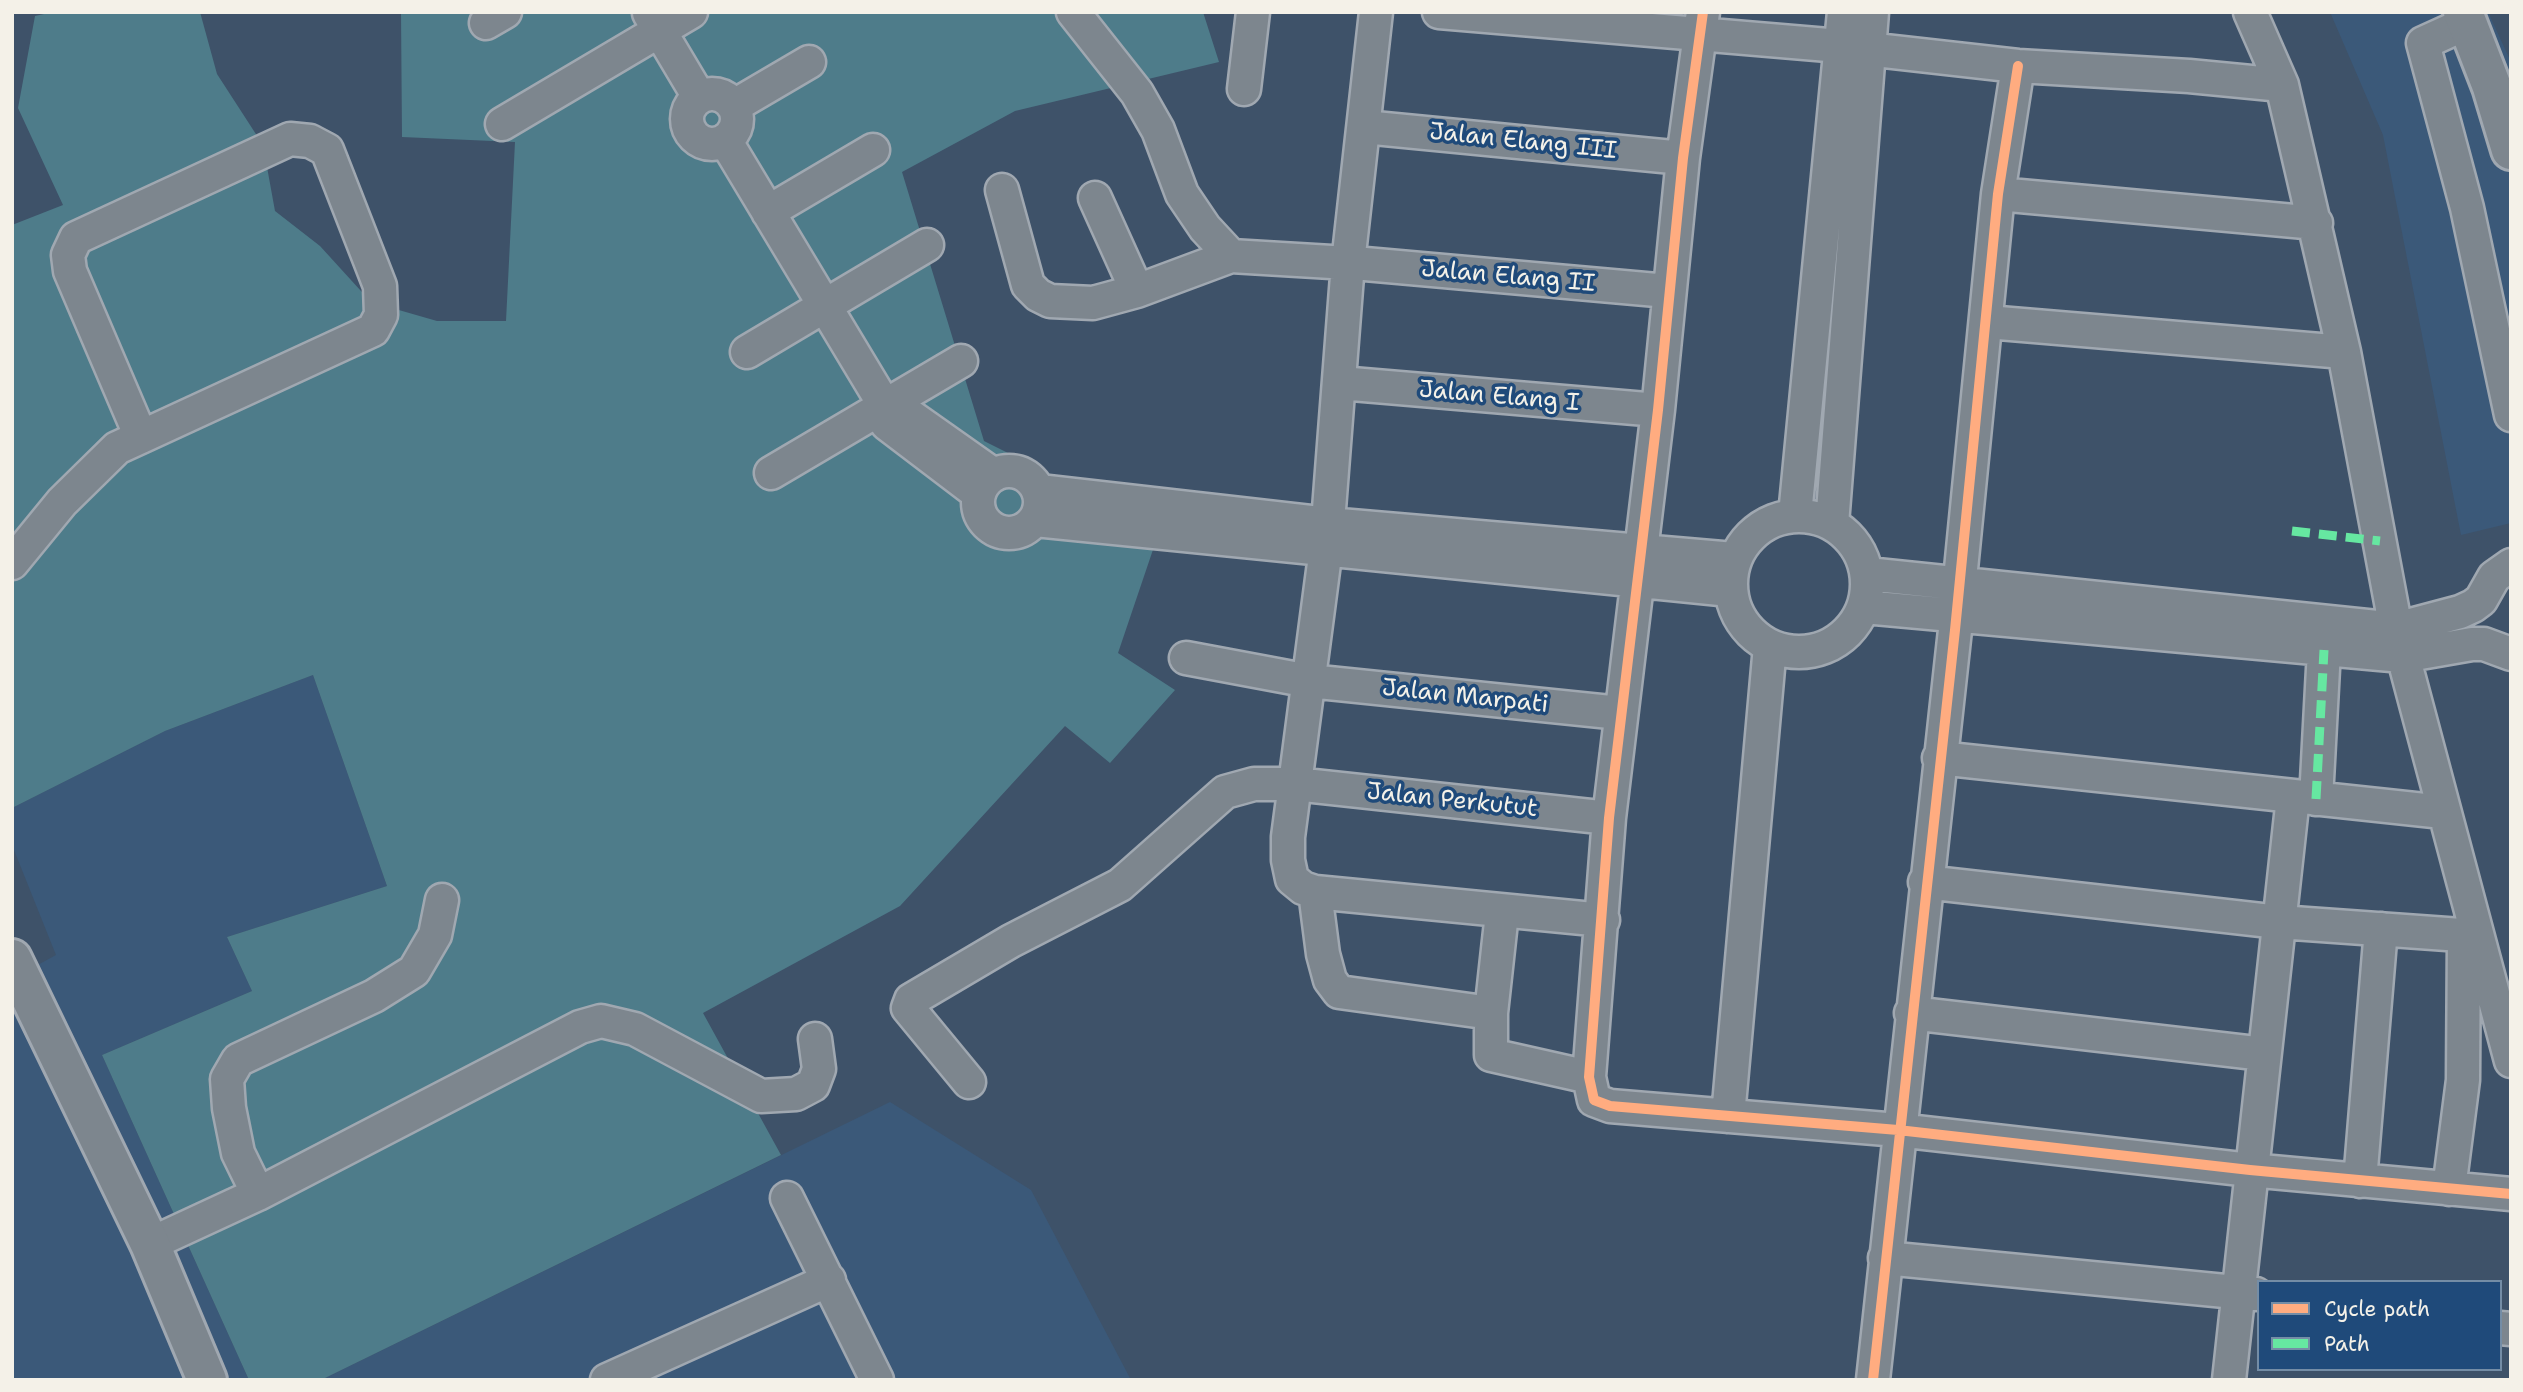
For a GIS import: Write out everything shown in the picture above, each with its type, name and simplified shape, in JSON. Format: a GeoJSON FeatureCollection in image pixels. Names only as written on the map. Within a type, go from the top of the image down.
{"type":"FeatureCollection","features":[{"type":"Feature","properties":{"kind":"main road"},"geometry":{"type":"LineString","coordinates":[[2465,18],[2492,87],[2511,150]]}},
{"type":"Feature","properties":{"kind":"main road"},"geometry":{"type":"LineString","coordinates":[[15,970],[150,1244],[207,1380]]}},
{"type":"Feature","properties":{"kind":"street"},"geometry":{"type":"LineString","coordinates":[[502,124],[654,22],[691,12]]}},
{"type":"Feature","properties":{"kind":"street"},"geometry":{"type":"LineString","coordinates":[[1002,190],[1028,285],[1038,295],[1071,304],[1093,303],[1137,291],[1231,256],[1205,228],[1182,194],[1158,130],[1137,93],[1073,12]]}},
{"type":"Feature","properties":{"kind":"street"},"geometry":{"type":"LineString","coordinates":[[1244,89],[1253,12]]}},
{"type":"Feature","properties":{"kind":"street"},"geometry":{"type":"LineString","coordinates":[[1376,12],[1348,263],[1327,536],[1295,784],[1288,860],[1292,879],[1303,888],[1315,892],[1603,920]]}},
{"type":"Feature","properties":{"kind":"street"},"geometry":{"type":"LineString","coordinates":[[1439,12],[1702,24],[1854,48],[2018,66],[2189,76],[2282,85]]}},
{"type":"Feature","properties":{"kind":"street"},"geometry":{"type":"LineString","coordinates":[[1832,524],[1854,48],[1844,12]]}},
{"type":"Feature","properties":{"kind":"street"},"geometry":{"type":"LineString","coordinates":[[1795,515],[1854,48],[1872,12]]}},
{"type":"Feature","properties":{"kind":"street"},"geometry":{"type":"LineString","coordinates":[[2250,12],[2282,85],[2344,352],[2400,642],[2443,812],[2470,936],[2511,1061]]}},
{"type":"Feature","properties":{"kind":"street"},"geometry":{"type":"LineString","coordinates":[[2465,18],[2423,43],[2468,208],[2506,374],[2511,415]]}},
{"type":"Feature","properties":{"kind":"street"},"geometry":{"type":"LineString","coordinates":[[654,22],[699,97]]}},
{"type":"Feature","properties":{"kind":"street"},"geometry":{"type":"LineString","coordinates":[[1702,24],[1683,158],[1641,566],[1620,713],[1609,818],[1589,1077],[1590,1093],[1594,1100],[1601,1104],[1898,1130],[2250,1170],[2511,1194]]}},
{"type":"Feature","properties":{"kind":"street"},"geometry":{"type":"LineString","coordinates":[[734,106],[809,62]]}},
{"type":"Feature","properties":{"kind":"street"},"geometry":{"type":"LineString","coordinates":[[1873,1380],[1987,322],[1998,194],[2018,66]]}},
{"type":"Feature","properties":{"kind":"street"},"geometry":{"type":"LineString","coordinates":[[715,94],[734,106],[735,128],[725,140],[703,142],[691,131],[688,117],[693,102],[699,97],[715,94]]}},
{"type":"Feature","properties":{"kind":"street","name":"Jalan Elang III"},"geometry":{"type":"LineString","coordinates":[[1364,127],[1683,158]]}},
{"type":"Feature","properties":{"kind":"street"},"geometry":{"type":"LineString","coordinates":[[12,563],[62,502],[117,447],[141,437],[373,330],[381,315],[380,286],[327,150],[310,141],[290,139],[76,238],[68,256],[70,271],[141,437]]}},
{"type":"Feature","properties":{"kind":"street"},"geometry":{"type":"LineString","coordinates":[[725,140],[885,406]]}},
{"type":"Feature","properties":{"kind":"street"},"geometry":{"type":"LineString","coordinates":[[768,212],[873,150]]}},
{"type":"Feature","properties":{"kind":"street"},"geometry":{"type":"LineString","coordinates":[[1998,194],[2316,223]]}},
{"type":"Feature","properties":{"kind":"street"},"geometry":{"type":"LineString","coordinates":[[1095,198],[1137,291]]}},
{"type":"Feature","properties":{"kind":"street"},"geometry":{"type":"LineString","coordinates":[[747,352],[927,245]]}},
{"type":"Feature","properties":{"kind":"street","name":"Jalan Elang II"},"geometry":{"type":"LineString","coordinates":[[1231,256],[1348,263],[1668,291]]}},
{"type":"Feature","properties":{"kind":"street"},"geometry":{"type":"LineString","coordinates":[[1987,322],[2344,352]]}},
{"type":"Feature","properties":{"kind":"street"},"geometry":{"type":"LineString","coordinates":[[771,473],[961,360]]}},
{"type":"Feature","properties":{"kind":"street","name":"Jalan Elang I"},"geometry":{"type":"LineString","coordinates":[[1340,383],[1658,410]]}},
{"type":"Feature","properties":{"kind":"street"},"geometry":{"type":"LineString","coordinates":[[885,406],[900,408],[986,484]]}},
{"type":"Feature","properties":{"kind":"street"},"geometry":{"type":"LineString","coordinates":[[1011,471],[1020,473],[1034,484],[1037,506],[1028,527],[1010,533],[991,528],[980,513],[986,484],[1011,471]]}},
{"type":"Feature","properties":{"kind":"street"},"geometry":{"type":"LineString","coordinates":[[1037,506],[1641,566],[1730,590]]}},
{"type":"Feature","properties":{"kind":"street"},"geometry":{"type":"LineString","coordinates":[[1795,515],[1814,517],[1832,524],[1856,545],[1867,574],[1864,607],[1846,633],[1826,646],[1802,652],[1770,646],[1743,624],[1730,590],[1734,559],[1752,533],[1765,524],[1795,515]]}},
{"type":"Feature","properties":{"kind":"street"},"geometry":{"type":"LineString","coordinates":[[1641,566],[1734,559]]}},
{"type":"Feature","properties":{"kind":"street"},"geometry":{"type":"LineString","coordinates":[[1867,574],[1956,599],[2325,650],[2400,642],[2473,606],[2481,600],[2494,577],[2511,565]]}},
{"type":"Feature","properties":{"kind":"street"},"geometry":{"type":"LineString","coordinates":[[1864,607],[1956,599],[2400,642],[2484,644],[2511,654]]}},
{"type":"Feature","properties":{"kind":"street"},"geometry":{"type":"LineString","coordinates":[[1728,1116],[1770,646]]}},
{"type":"Feature","properties":{"kind":"street"},"geometry":{"type":"LineString","coordinates":[[2229,1380],[2248,1293],[2250,1170],[2279,922],[2305,798],[2325,650]]}},
{"type":"Feature","properties":{"kind":"street","name":"Jalan Marpati"},"geometry":{"type":"LineString","coordinates":[[1186,659],[1309,681],[1620,713]]}},
{"type":"Feature","properties":{"kind":"street"},"geometry":{"type":"LineString","coordinates":[[1939,758],[2443,812]]}},
{"type":"Feature","properties":{"kind":"street","name":"Jalan Perkutut"},"geometry":{"type":"LineString","coordinates":[[969,1082],[908,1008],[911,1000],[1011,941],[1119,885],[1225,792],[1254,784],[1295,784],[1609,818]]}},
{"type":"Feature","properties":{"kind":"street"},"geometry":{"type":"LineString","coordinates":[[1926,881],[2279,922],[2470,936]]}},
{"type":"Feature","properties":{"kind":"street"},"geometry":{"type":"LineString","coordinates":[[1315,892],[1323,954],[1330,980],[1339,992],[1491,1013]]}},
{"type":"Feature","properties":{"kind":"street"},"geometry":{"type":"LineString","coordinates":[[258,1194],[238,1153],[229,1108],[227,1079],[238,1060],[374,996],[414,971],[435,935],[442,900]]}},
{"type":"Feature","properties":{"kind":"street"},"geometry":{"type":"LineString","coordinates":[[1502,912],[1491,1013],[1491,1055],[1589,1077]]}},
{"type":"Feature","properties":{"kind":"street"},"geometry":{"type":"LineString","coordinates":[[2360,1181],[2381,929]]}},
{"type":"Feature","properties":{"kind":"street"},"geometry":{"type":"LineString","coordinates":[[2449,1189],[2463,1080],[2470,936]]}},
{"type":"Feature","properties":{"kind":"street"},"geometry":{"type":"LineString","coordinates":[[1911,1013],[2264,1054]]}},
{"type":"Feature","properties":{"kind":"street"},"geometry":{"type":"LineString","coordinates":[[150,1244],[258,1194],[533,1049],[580,1027],[601,1021],[635,1029],[761,1096],[796,1094],[813,1085],[819,1069],[815,1039]]}},
{"type":"Feature","properties":{"kind":"street"},"geometry":{"type":"LineString","coordinates":[[788,1198],[877,1380]]}},
{"type":"Feature","properties":{"kind":"street"},"geometry":{"type":"LineString","coordinates":[[1885,1258],[2248,1293]]}},
{"type":"Feature","properties":{"kind":"street"},"geometry":{"type":"LineString","coordinates":[[607,1380],[829,1280]]}},
{"type":"Feature","properties":{"kind":"shaded area"},"geometry":{"type":"Polygon","coordinates":[[[53,12],[200,12],[217,74],[263,145],[275,211],[320,246],[371,302],[437,321],[506,321],[515,142],[402,137],[401,12],[1203,12],[1219,62],[1015,111],[902,172],[984,441],[1160,529],[1118,653],[1175,690],[1110,763],[1065,726],[900,906],[703,1013],[781,1155],[321,1380],[249,1380],[102,1055],[252,991],[227,937],[387,886],[313,675],[165,731],[12,808],[12,225],[63,205],[18,108],[35,16],[53,12]]]}},
{"type":"Feature","properties":{"kind":"shaded area"},"geometry":{"type":"Polygon","coordinates":[[[2330,12],[2488,12],[2511,62],[2511,523],[2461,535],[2383,135],[2330,12]]]}},
{"type":"Feature","properties":{"kind":"shaded area"},"geometry":{"type":"Polygon","coordinates":[[[313,675],[387,886],[227,937],[252,991],[102,1055],[249,1380],[12,1380],[12,979],[56,955],[12,845],[12,808],[165,731],[313,675]]]}},
{"type":"Feature","properties":{"kind":"shaded area"},"geometry":{"type":"Polygon","coordinates":[[[890,1102],[1031,1190],[1131,1380],[321,1380],[890,1102]]]}},
{"type":"Feature","properties":{"kind":"marked path"},"geometry":{"type":"LineString","coordinates":[[2292,531],[2380,541]]}},
{"type":"Feature","properties":{"kind":"marked path"},"geometry":{"type":"LineString","coordinates":[[2316,799],[2324,650]]}},
{"type":"Feature","properties":{"kind":"cycle path"},"geometry":{"type":"LineString","coordinates":[[1703,12],[1683,158],[1658,410],[1609,818],[1589,1077],[1594,1100],[1610,1106],[1898,1130],[2250,1170],[2511,1194]]}},
{"type":"Feature","properties":{"kind":"cycle path"},"geometry":{"type":"LineString","coordinates":[[1873,1380],[1955,630],[1998,194],[2018,66]]}}]}
